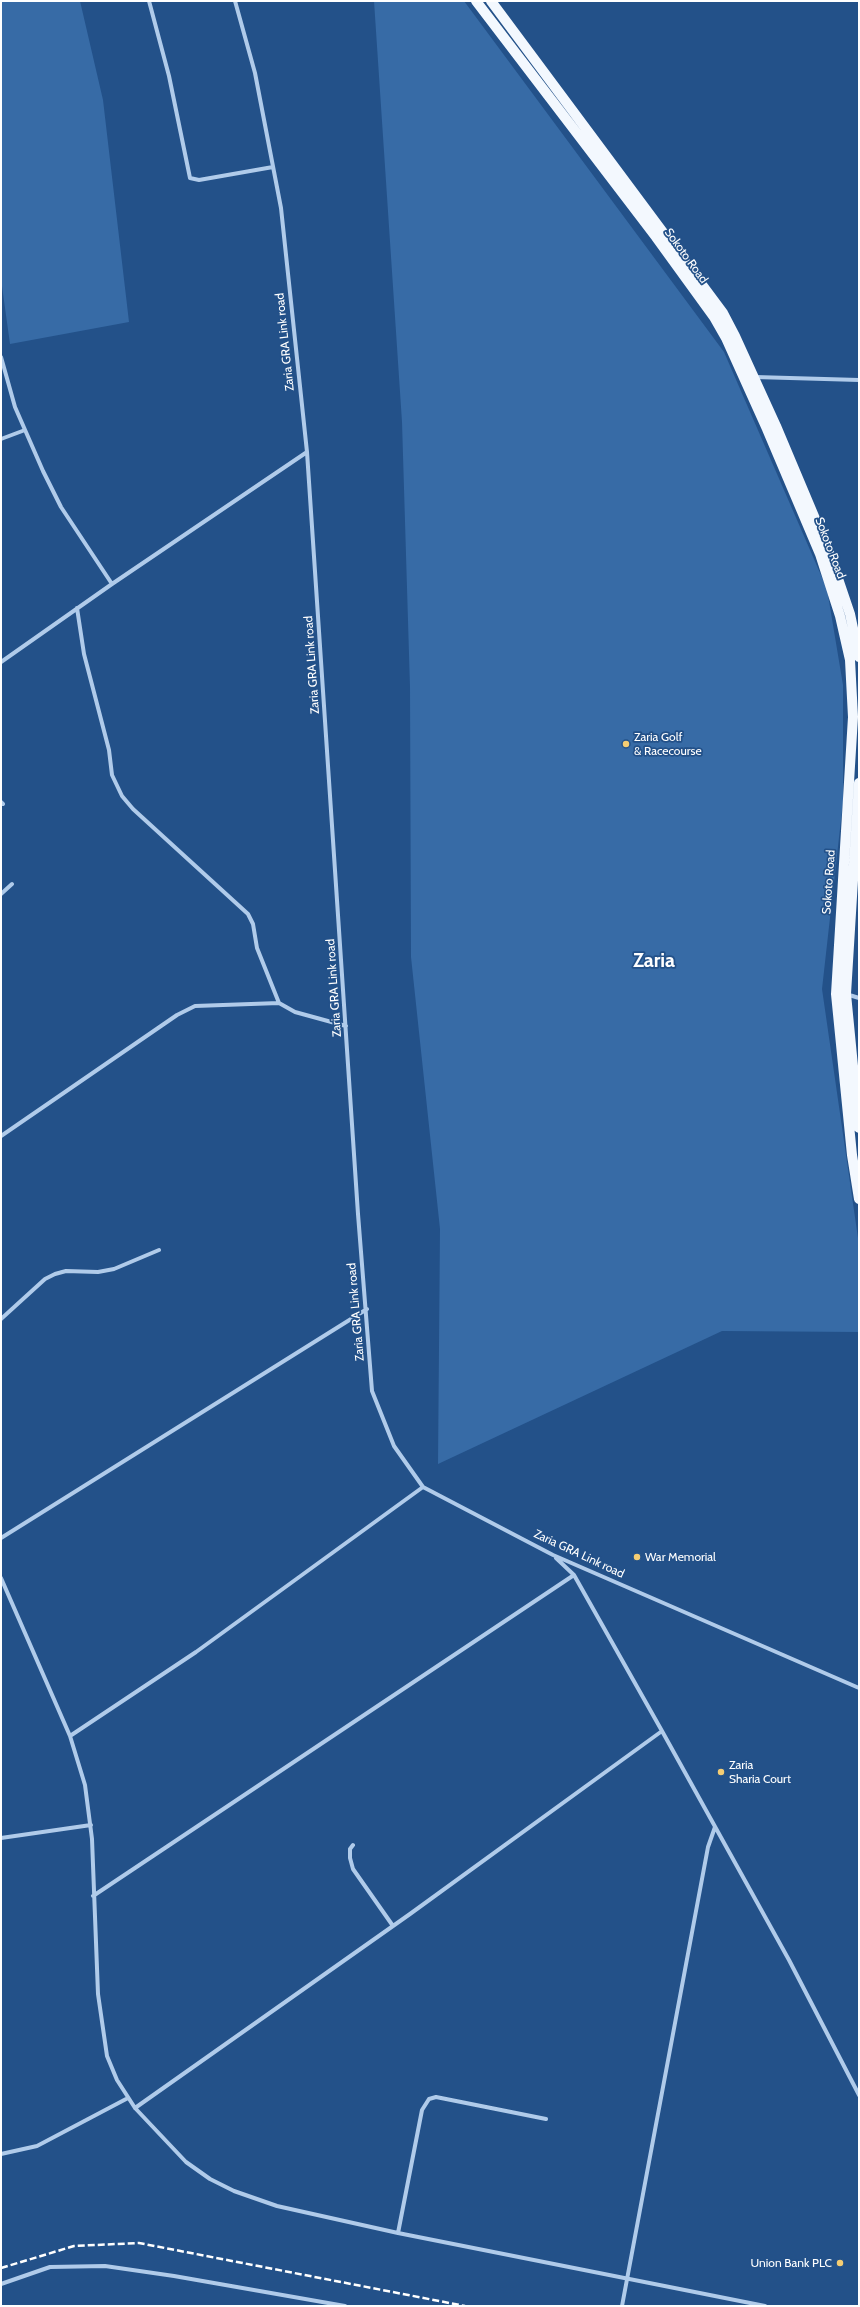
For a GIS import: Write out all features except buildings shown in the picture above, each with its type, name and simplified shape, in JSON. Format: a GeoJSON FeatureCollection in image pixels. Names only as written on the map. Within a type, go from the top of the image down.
{"type":"FeatureCollection","features":[{"type":"Feature","properties":{"kind":"main road","name":"Sokoto Road"},"geometry":{"type":"LineString","coordinates":[[476,1],[656,237],[714,317],[726,338],[767,429],[820,554],[840,616],[850,660],[853,717],[836,994],[851,1148],[859,1199]]}},
{"type":"Feature","properties":{"kind":"main road","name":"Sokoto Road"},"geometry":{"type":"LineString","coordinates":[[491,1],[723,313],[754,377],[829,552],[850,614],[859,657]]}},
{"type":"Feature","properties":{"kind":"main road","name":"Sokoto Road"},"geometry":{"type":"LineString","coordinates":[[859,783],[846,994],[859,1128]]}},
{"type":"Feature","properties":{"kind":"street"},"geometry":{"type":"LineString","coordinates":[[148,1],[169,76],[190,178],[199,180],[273,167]]}},
{"type":"Feature","properties":{"kind":"street","name":"Zaria GRA Link road"},"geometry":{"type":"LineString","coordinates":[[235,1],[255,73],[281,208],[307,452],[358,1214],[367,1309],[372,1391],[394,1446],[423,1487],[553,1555],[859,1688]]}},
{"type":"Feature","properties":{"kind":"street"},"geometry":{"type":"LineString","coordinates":[[1,357],[15,407],[43,471],[61,507],[112,584]]}},
{"type":"Feature","properties":{"kind":"street"},"geometry":{"type":"LineString","coordinates":[[754,377],[859,380]]}},
{"type":"Feature","properties":{"kind":"street"},"geometry":{"type":"LineString","coordinates":[[1,439],[26,430]]}},
{"type":"Feature","properties":{"kind":"street"},"geometry":{"type":"LineString","coordinates":[[1,662],[77,608],[307,452]]}},
{"type":"Feature","properties":{"kind":"street"},"geometry":{"type":"LineString","coordinates":[[77,608],[84,654],[107,742],[112,775],[122,796],[134,809],[248,914],[253,924],[257,948],[279,1003]]}},
{"type":"Feature","properties":{"kind":"street"},"geometry":{"type":"LineString","coordinates":[[1,894],[12,884]]}},
{"type":"Feature","properties":{"kind":"street"},"geometry":{"type":"LineString","coordinates":[[846,994],[859,998]]}},
{"type":"Feature","properties":{"kind":"street"},"geometry":{"type":"LineString","coordinates":[[1,1136],[177,1015],[195,1006],[279,1003],[295,1012],[346,1026]]}},
{"type":"Feature","properties":{"kind":"street"},"geometry":{"type":"LineString","coordinates":[[1,1319],[45,1279],[55,1274],[66,1271],[98,1272],[114,1269],[159,1250]]}},
{"type":"Feature","properties":{"kind":"street"},"geometry":{"type":"LineString","coordinates":[[1,1538],[367,1309]]}},
{"type":"Feature","properties":{"kind":"street"},"geometry":{"type":"LineString","coordinates":[[70,1736],[196,1652],[423,1487]]}},
{"type":"Feature","properties":{"kind":"street"},"geometry":{"type":"LineString","coordinates":[[553,1555],[574,1575],[789,1960],[859,2095]]}},
{"type":"Feature","properties":{"kind":"street"},"geometry":{"type":"LineString","coordinates":[[93,1896],[574,1575]]}},
{"type":"Feature","properties":{"kind":"street"},"geometry":{"type":"LineString","coordinates":[[1,1578],[70,1736],[85,1785],[90,1824],[98,1994],[102,2030],[107,2056],[117,2080],[135,2108],[186,2162],[210,2179],[234,2191],[277,2206],[398,2233],[765,2306]]}},
{"type":"Feature","properties":{"kind":"street"},"geometry":{"type":"LineString","coordinates":[[135,2108],[393,1926],[662,1731]]}},
{"type":"Feature","properties":{"kind":"street"},"geometry":{"type":"LineString","coordinates":[[1,1838],[90,1824]]}},
{"type":"Feature","properties":{"kind":"street"},"geometry":{"type":"LineString","coordinates":[[622,2306],[708,1847],[715,1827]]}},
{"type":"Feature","properties":{"kind":"street"},"geometry":{"type":"LineString","coordinates":[[353,1845],[350,1849],[350,1858],[353,1869],[393,1926]]}},
{"type":"Feature","properties":{"kind":"street"},"geometry":{"type":"LineString","coordinates":[[1,2154],[37,2146],[128,2098]]}},
{"type":"Feature","properties":{"kind":"street"},"geometry":{"type":"LineString","coordinates":[[398,2233],[422,2110],[429,2099],[444,2099],[546,2119]]}},
{"type":"Feature","properties":{"kind":"street"},"geometry":{"type":"LineString","coordinates":[[1,2284],[50,2267],[106,2266],[181,2277],[344,2306]]}},
{"type":"Feature","properties":{"kind":"shaded area"},"geometry":{"type":"Polygon","coordinates":[[[1,1],[80,1],[103,100],[129,322],[10,344],[1,279],[1,1]]]}},
{"type":"Feature","properties":{"kind":"shaded area","name":"Zaria Golf & Racecourse"},"geometry":{"type":"Polygon","coordinates":[[[374,1],[464,1],[724,352],[827,589],[843,685],[843,802],[822,989],[859,1245],[859,1332],[722,1331],[438,1464],[440,1229],[411,957],[410,687],[402,422],[374,1]]]}},
{"type":"Feature","properties":{"kind":"railway"},"geometry":{"type":"LineString","coordinates":[[1,2268],[74,2246],[139,2243],[465,2306]]}},
{"type":"Feature","properties":{"kind":"place","name":"Zaria Golf & Racecourse"},"geometry":{"type":"Point","coordinates":[626,744]}},
{"type":"Feature","properties":{"kind":"place","name":"War Memorial"},"geometry":{"type":"Point","coordinates":[637,1557]}},
{"type":"Feature","properties":{"kind":"place","name":"Zaria Sharia Court"},"geometry":{"type":"Point","coordinates":[721,1772]}},
{"type":"Feature","properties":{"kind":"place","name":"Union Bank PLC"},"geometry":{"type":"Point","coordinates":[840,2263]}},
{"type":"Feature","properties":{"kind":"district","name":"Zaria"},"geometry":{"type":"Point","coordinates":[654,961]}}]}
